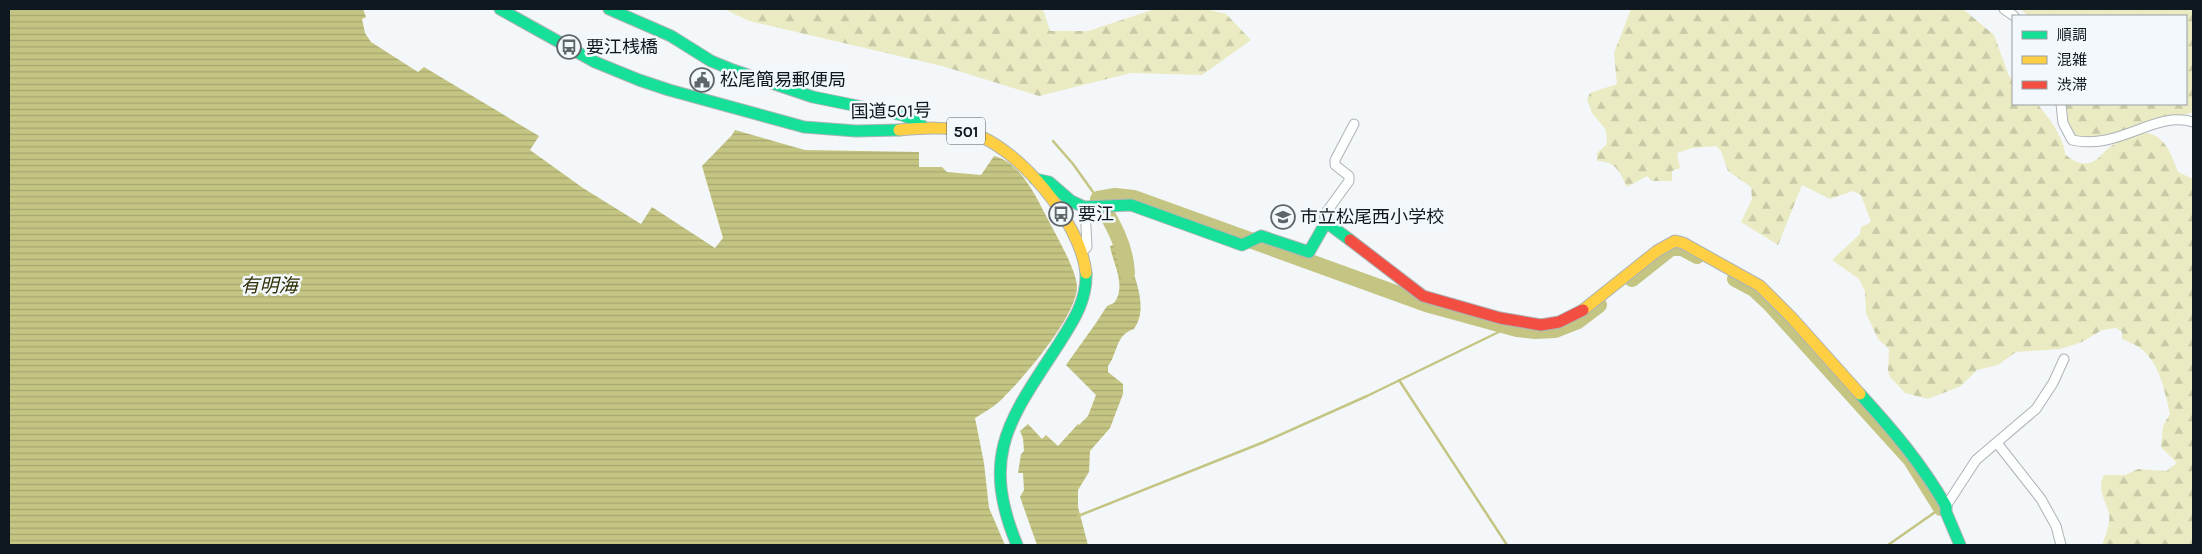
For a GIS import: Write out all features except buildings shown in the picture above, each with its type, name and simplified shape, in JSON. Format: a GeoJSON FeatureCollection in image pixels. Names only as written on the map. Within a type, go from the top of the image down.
{"type":"FeatureCollection","features":[{"type":"Feature","properties":{"kind":"main road","name":"国道501号"},"geometry":{"type":"LineString","coordinates":[[500,9],[608,68],[649,85],[805,127],[885,131],[922,127],[956,129],[985,138],[1016,160],[1035,179],[1065,220],[1082,252],[1087,273],[1086,292],[1082,305],[1014,416],[1002,448],[999,468],[1000,490],[1004,509],[1017,545]]}},
{"type":"Feature","properties":{"kind":"main road"},"geometry":{"type":"LineString","coordinates":[[609,9],[671,36],[694,48],[711,61],[733,70],[813,97],[902,115],[918,121],[922,127]]}},
{"type":"Feature","properties":{"kind":"main road"},"geometry":{"type":"LineString","coordinates":[[1035,179],[1047,180],[1073,201],[1088,207],[1122,203],[1131,205],[1242,245],[1261,236],[1309,252],[1325,224],[1330,225],[1423,296],[1500,318],[1541,325],[1559,322],[1584,310],[1657,251],[1675,241],[1683,243],[1752,281],[1792,318],[1903,441],[1927,473],[1946,506],[1946,512],[1960,545]]}},
{"type":"Feature","properties":{"kind":"street"},"geometry":{"type":"LineString","coordinates":[[2061,105],[2063,123],[2072,140],[2083,143],[2099,143],[2127,136],[2170,120],[2183,119],[2193,122]]}},
{"type":"Feature","properties":{"kind":"street"},"geometry":{"type":"LineString","coordinates":[[1325,224],[1325,214],[1349,181],[1349,176],[1335,165],[1335,160],[1354,124]]}},
{"type":"Feature","properties":{"kind":"street"},"geometry":{"type":"LineString","coordinates":[[1082,252],[1087,247],[1088,207]]}},
{"type":"Feature","properties":{"kind":"street"},"geometry":{"type":"LineString","coordinates":[[1946,506],[1976,460],[2036,409],[2053,383],[2064,360]]}},
{"type":"Feature","properties":{"kind":"street"},"geometry":{"type":"LineString","coordinates":[[1996,442],[2041,499],[2056,526],[2061,545]]}},
{"type":"Feature","properties":{"kind":"green space"},"geometry":{"type":"Polygon","coordinates":[[[724,9],[1043,9],[1050,31],[1088,31],[1155,9],[1206,9],[1226,14],[1251,40],[1202,75],[1131,73],[1039,96],[942,66],[749,21],[724,9]]]}},
{"type":"Feature","properties":{"kind":"green space"},"geometry":{"type":"Polygon","coordinates":[[[1631,9],[1963,9],[1994,35],[2009,76],[2012,79],[2012,105],[2038,105],[2055,128],[2062,142],[2065,154],[2076,162],[2092,162],[2118,141],[2134,135],[2143,133],[2158,137],[2172,156],[2178,172],[2193,179],[2193,545],[2102,545],[2109,521],[2108,509],[2101,490],[2104,475],[2125,475],[2138,469],[2166,471],[2177,463],[2161,447],[2163,426],[2170,414],[2161,378],[2147,354],[2122,339],[2122,332],[2116,328],[2102,330],[2082,342],[2060,349],[2016,352],[1998,365],[1977,370],[1961,386],[1928,399],[1905,393],[1890,377],[1888,370],[1889,349],[1878,339],[1866,313],[1865,291],[1859,279],[1832,260],[1860,234],[1861,227],[1871,222],[1861,195],[1853,191],[1830,199],[1802,185],[1778,245],[1741,222],[1752,199],[1751,187],[1728,171],[1721,151],[1716,146],[1692,148],[1677,153],[1680,168],[1672,171],[1672,181],[1652,181],[1647,176],[1627,187],[1613,165],[1597,161],[1597,153],[1607,144],[1606,130],[1592,113],[1587,99],[1590,93],[1617,84],[1614,53],[1631,9]]]}},
{"type":"Feature","properties":{"kind":"green space"},"geometry":{"type":"Polygon","coordinates":[[[2020,9],[2193,9],[2193,110],[2191,113],[2099,137],[2069,136],[2066,130],[2065,105],[2187,105],[2187,15],[2028,15],[2020,9]]]}},
{"type":"Feature","properties":{"kind":"water","name":"有明海"},"geometry":{"type":"Polygon","coordinates":[[[9,9],[363,9],[366,17],[362,19],[365,33],[371,42],[418,72],[424,67],[539,136],[530,150],[583,188],[641,224],[652,207],[715,248],[723,238],[702,166],[735,130],[805,150],[919,152],[919,167],[942,167],[947,172],[981,175],[994,156],[1002,159],[1017,170],[1034,194],[1073,269],[1077,286],[1075,298],[1068,313],[1047,347],[1000,401],[975,418],[984,463],[989,508],[1005,545],[9,545],[9,9]]]}},
{"type":"Feature","properties":{"kind":"water"},"geometry":{"type":"Polygon","coordinates":[[[1113,245],[1120,252],[1125,250],[1136,279],[1140,311],[1139,320],[1134,329],[1123,335],[1108,366],[1108,372],[1123,384],[1123,394],[1110,428],[1090,451],[1089,472],[1078,490],[1078,507],[1088,545],[1037,545],[1020,497],[1024,490],[1023,473],[1018,473],[1021,454],[1024,451],[1023,438],[1020,431],[1028,424],[1042,439],[1046,435],[1058,446],[1088,416],[1096,395],[1066,365],[1107,306],[1114,303],[1118,296],[1118,275],[1110,246],[1113,245]]]}},
{"type":"Feature","properties":{"kind":"waterway"},"geometry":{"type":"LineString","coordinates":[[1053,141],[1073,164],[1098,199]]}},
{"type":"Feature","properties":{"kind":"waterway"},"geometry":{"type":"LineString","coordinates":[[1127,273],[1121,244],[1113,225],[1098,199],[1115,196],[1134,198],[1426,304],[1517,329],[1535,331],[1555,330],[1578,321],[1599,305]]}},
{"type":"Feature","properties":{"kind":"waterway"},"geometry":{"type":"LineString","coordinates":[[1632,279],[1671,248],[1682,248],[1697,256]]}},
{"type":"Feature","properties":{"kind":"waterway"},"geometry":{"type":"LineString","coordinates":[[1735,279],[1754,289],[1770,304],[1911,460],[1941,508]]}},
{"type":"Feature","properties":{"kind":"waterway"},"geometry":{"type":"LineString","coordinates":[[1078,516],[1264,442],[1367,396],[1509,327]]}},
{"type":"Feature","properties":{"kind":"waterway"},"geometry":{"type":"LineString","coordinates":[[1399,380],[1507,545]]}},
{"type":"Feature","properties":{"kind":"waterway"},"geometry":{"type":"LineString","coordinates":[[1888,545],[1941,508]]}},
{"type":"Feature","properties":{"kind":"traffic: fast"},"geometry":{"type":"LineString","coordinates":[[500,9],[595,62],[669,90],[804,127],[856,131],[899,130]]}},
{"type":"Feature","properties":{"kind":"traffic: fast"},"geometry":{"type":"LineString","coordinates":[[609,9],[671,36],[711,61],[733,70],[813,97],[902,115],[918,121],[923,127]]}},
{"type":"Feature","properties":{"kind":"traffic: fast"},"geometry":{"type":"LineString","coordinates":[[1035,179],[1049,182],[1071,201],[1084,207],[1131,205],[1242,245],[1261,236],[1309,252],[1325,224],[1330,225],[1350,240]]}},
{"type":"Feature","properties":{"kind":"traffic: fast"},"geometry":{"type":"LineString","coordinates":[[1017,545],[1006,513],[1001,485],[1001,460],[1006,437],[1027,393],[1075,318],[1082,301],[1086,273]]}},
{"type":"Feature","properties":{"kind":"traffic: fast"},"geometry":{"type":"LineString","coordinates":[[1860,394],[1927,475],[1946,506],[1946,512],[1960,545]]}},
{"type":"Feature","properties":{"kind":"traffic: slow"},"geometry":{"type":"LineString","coordinates":[[899,130],[953,129],[971,133],[990,141],[1009,154],[1027,170],[1060,210],[1073,232],[1082,253],[1086,273]]}},
{"type":"Feature","properties":{"kind":"traffic: slow"},"geometry":{"type":"LineString","coordinates":[[1583,310],[1657,251],[1675,241],[1683,243],[1760,286],[1792,318],[1860,394]]}},
{"type":"Feature","properties":{"kind":"traffic: jam"},"geometry":{"type":"LineString","coordinates":[[1350,240],[1423,296],[1500,318],[1541,325],[1559,322],[1583,310]]}},
{"type":"Feature","properties":{"kind":"place","name":"要江桟橋"},"geometry":{"type":"Point","coordinates":[569,47]}},
{"type":"Feature","properties":{"kind":"place","name":"松尾簡易郵便局"},"geometry":{"type":"Point","coordinates":[702,80]}},
{"type":"Feature","properties":{"kind":"place","name":"要江"},"geometry":{"type":"Point","coordinates":[1061,214]}},
{"type":"Feature","properties":{"kind":"place","name":"市立松尾西小学校"},"geometry":{"type":"Point","coordinates":[1283,217]}}]}
